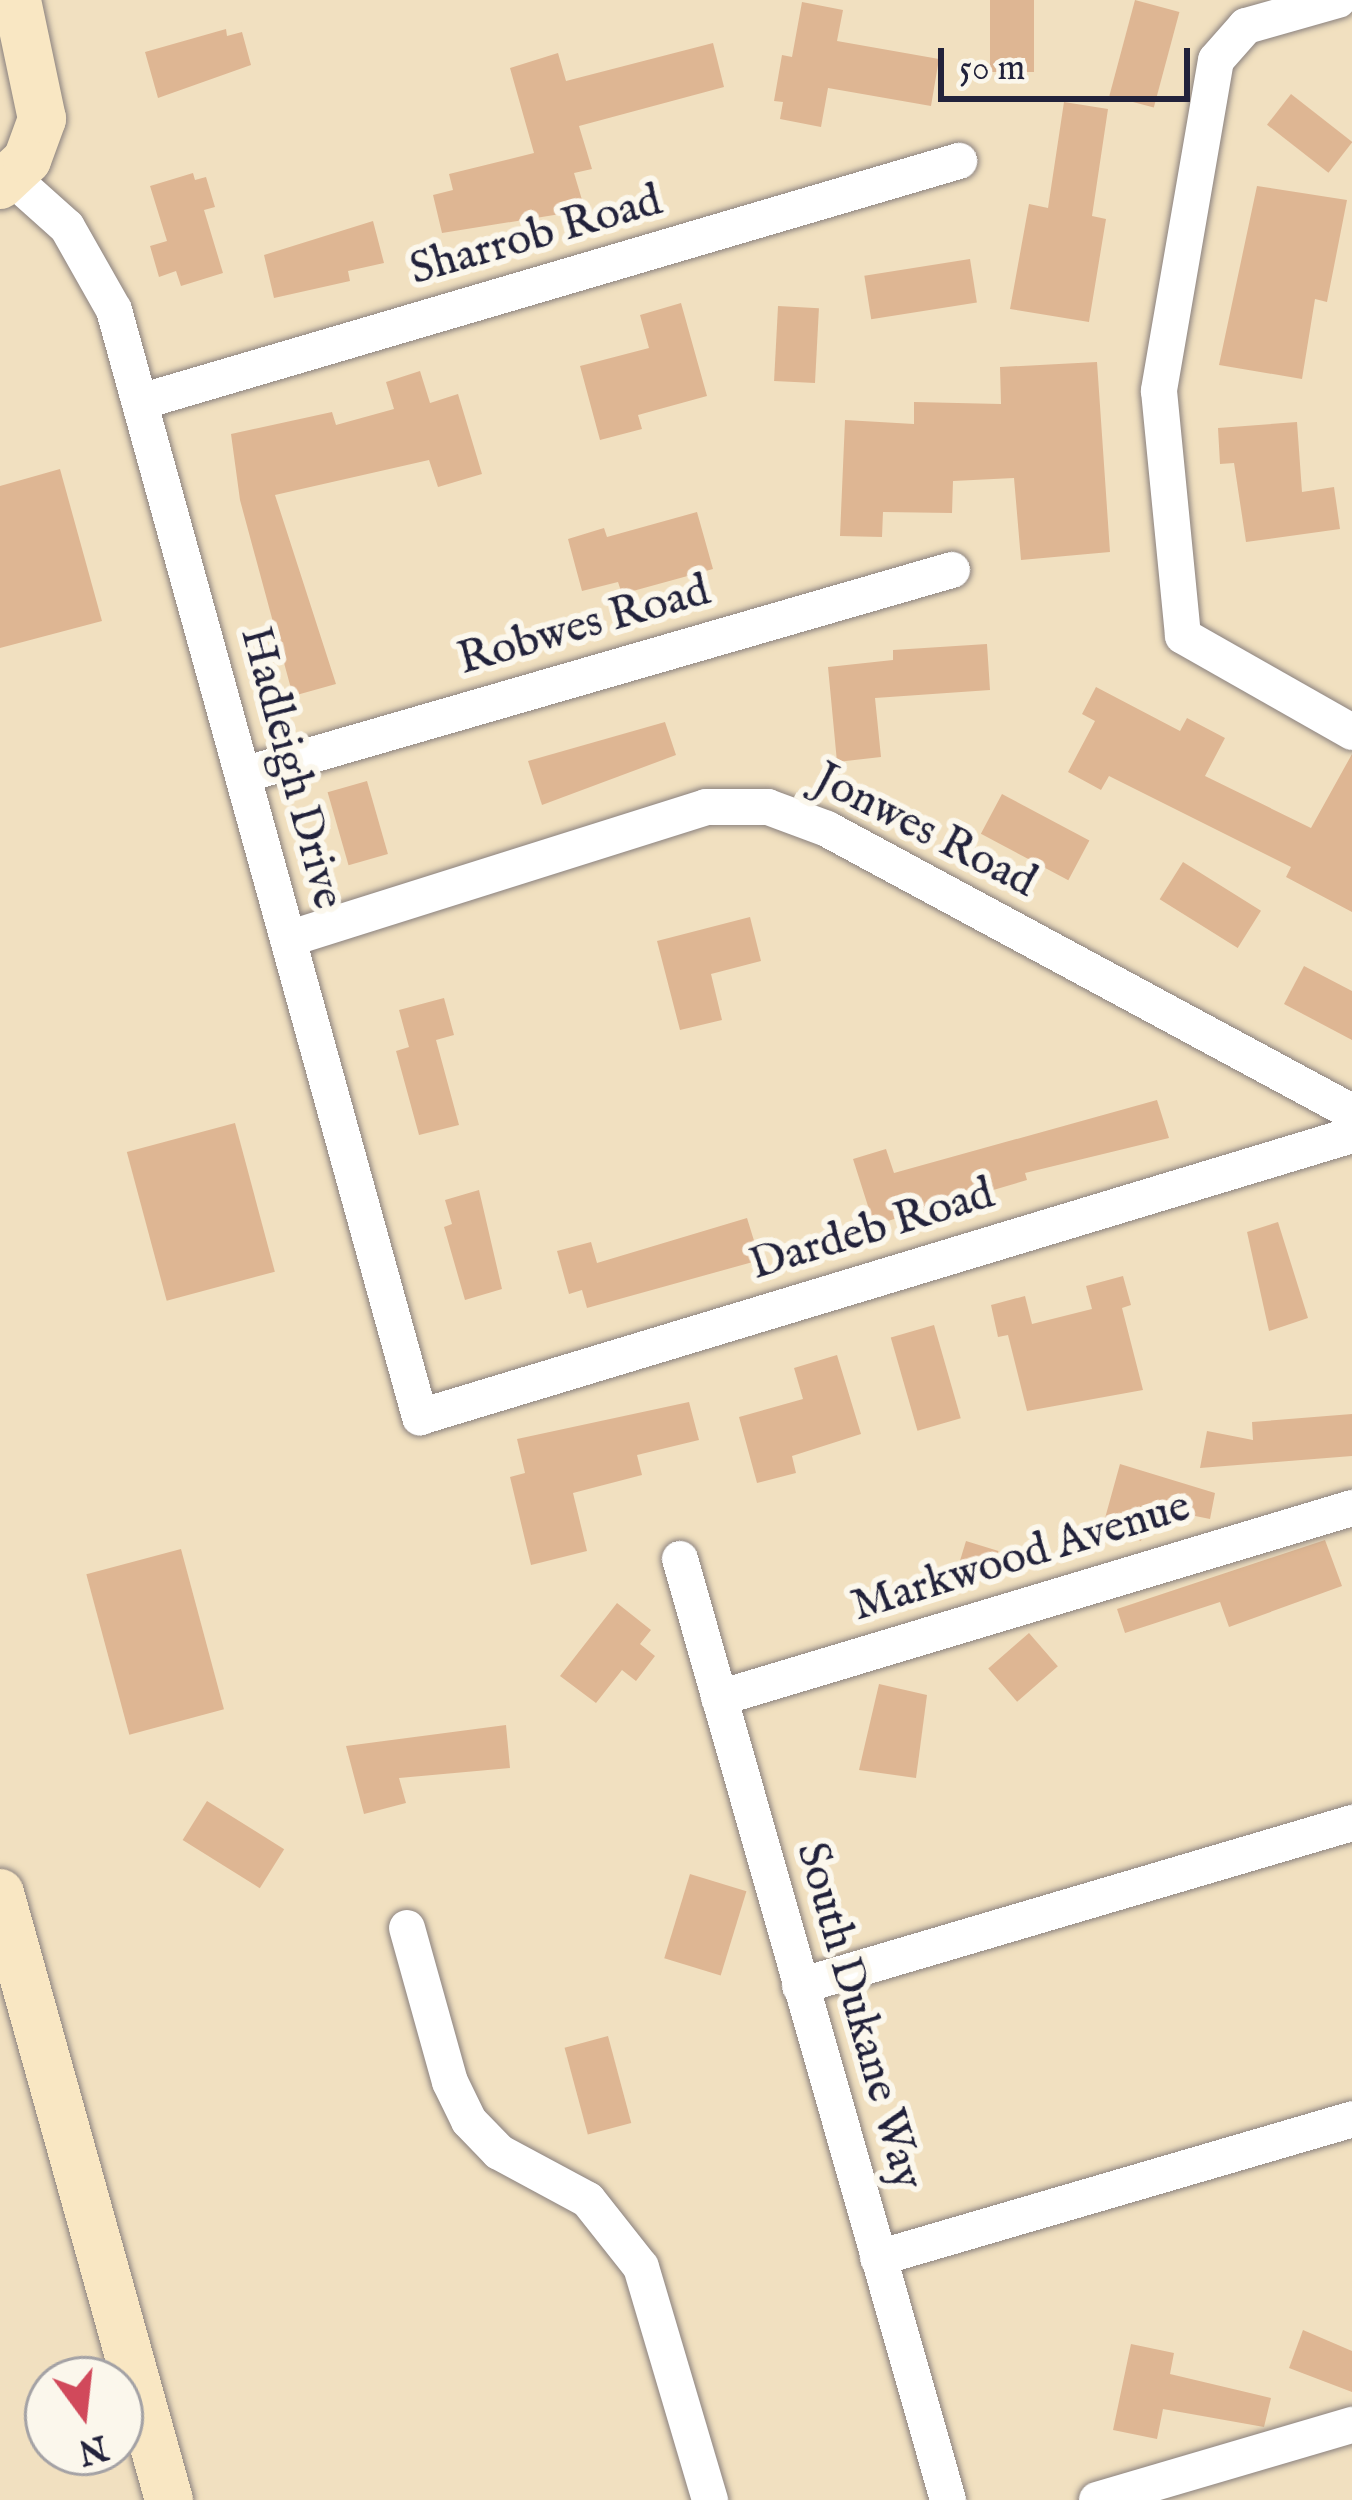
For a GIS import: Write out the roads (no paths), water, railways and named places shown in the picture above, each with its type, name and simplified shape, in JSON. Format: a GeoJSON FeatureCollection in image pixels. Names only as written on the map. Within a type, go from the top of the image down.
{"type":"FeatureCollection","features":[{"type":"Feature","properties":{"kind":"street"},"geometry":{"type":"LineString","coordinates":[[5,181],[27,160],[43,103],[17,0]]}},
{"type":"Feature","properties":{"kind":"street"},"geometry":{"type":"LineString","coordinates":[[1338,0],[1246,26],[1216,60],[1159,376],[1176,617],[1193,647],[1352,732]]}},
{"type":"Feature","properties":{"kind":"street","name":"Sharrob Road"},"geometry":{"type":"LineString","coordinates":[[140,402],[959,161]]}},
{"type":"Feature","properties":{"kind":"street","name":"Hadleigh Drive"},"geometry":{"type":"LineString","coordinates":[[5,181],[53,210],[102,281],[140,402],[420,1417]]}},
{"type":"Feature","properties":{"kind":"street","name":"Robwes Road"},"geometry":{"type":"LineString","coordinates":[[243,775],[952,570]]}},
{"type":"Feature","properties":{"kind":"street","name":"Jonwes Road"},"geometry":{"type":"LineString","coordinates":[[288,939],[706,807],[768,807],[847,840],[1352,1112]]}},
{"type":"Feature","properties":{"kind":"street","name":"Dardeb Road"},"geometry":{"type":"LineString","coordinates":[[420,1417],[1352,1135]]}},
{"type":"Feature","properties":{"kind":"street","name":"Markwood Avenue"},"geometry":{"type":"LineString","coordinates":[[718,1698],[1352,1508]]}},
{"type":"Feature","properties":{"kind":"street","name":"South Dukane Way"},"geometry":{"type":"LineString","coordinates":[[680,1559],[948,2500]]}},
{"type":"Feature","properties":{"kind":"street"},"geometry":{"type":"LineString","coordinates":[[800,1985],[1352,1823]]}},
{"type":"Feature","properties":{"kind":"street"},"geometry":{"type":"LineString","coordinates":[[0,1893],[169,2500]]}},
{"type":"Feature","properties":{"kind":"street"},"geometry":{"type":"LineString","coordinates":[[407,1928],[450,2082],[469,2121],[499,2152],[588,2200],[641,2267],[710,2500]]}},
{"type":"Feature","properties":{"kind":"street"},"geometry":{"type":"LineString","coordinates":[[878,2258],[1352,2120]]}},
{"type":"Feature","properties":{"kind":"street"},"geometry":{"type":"LineString","coordinates":[[1097,2500],[1214,2484],[1352,2425]]}}]}
